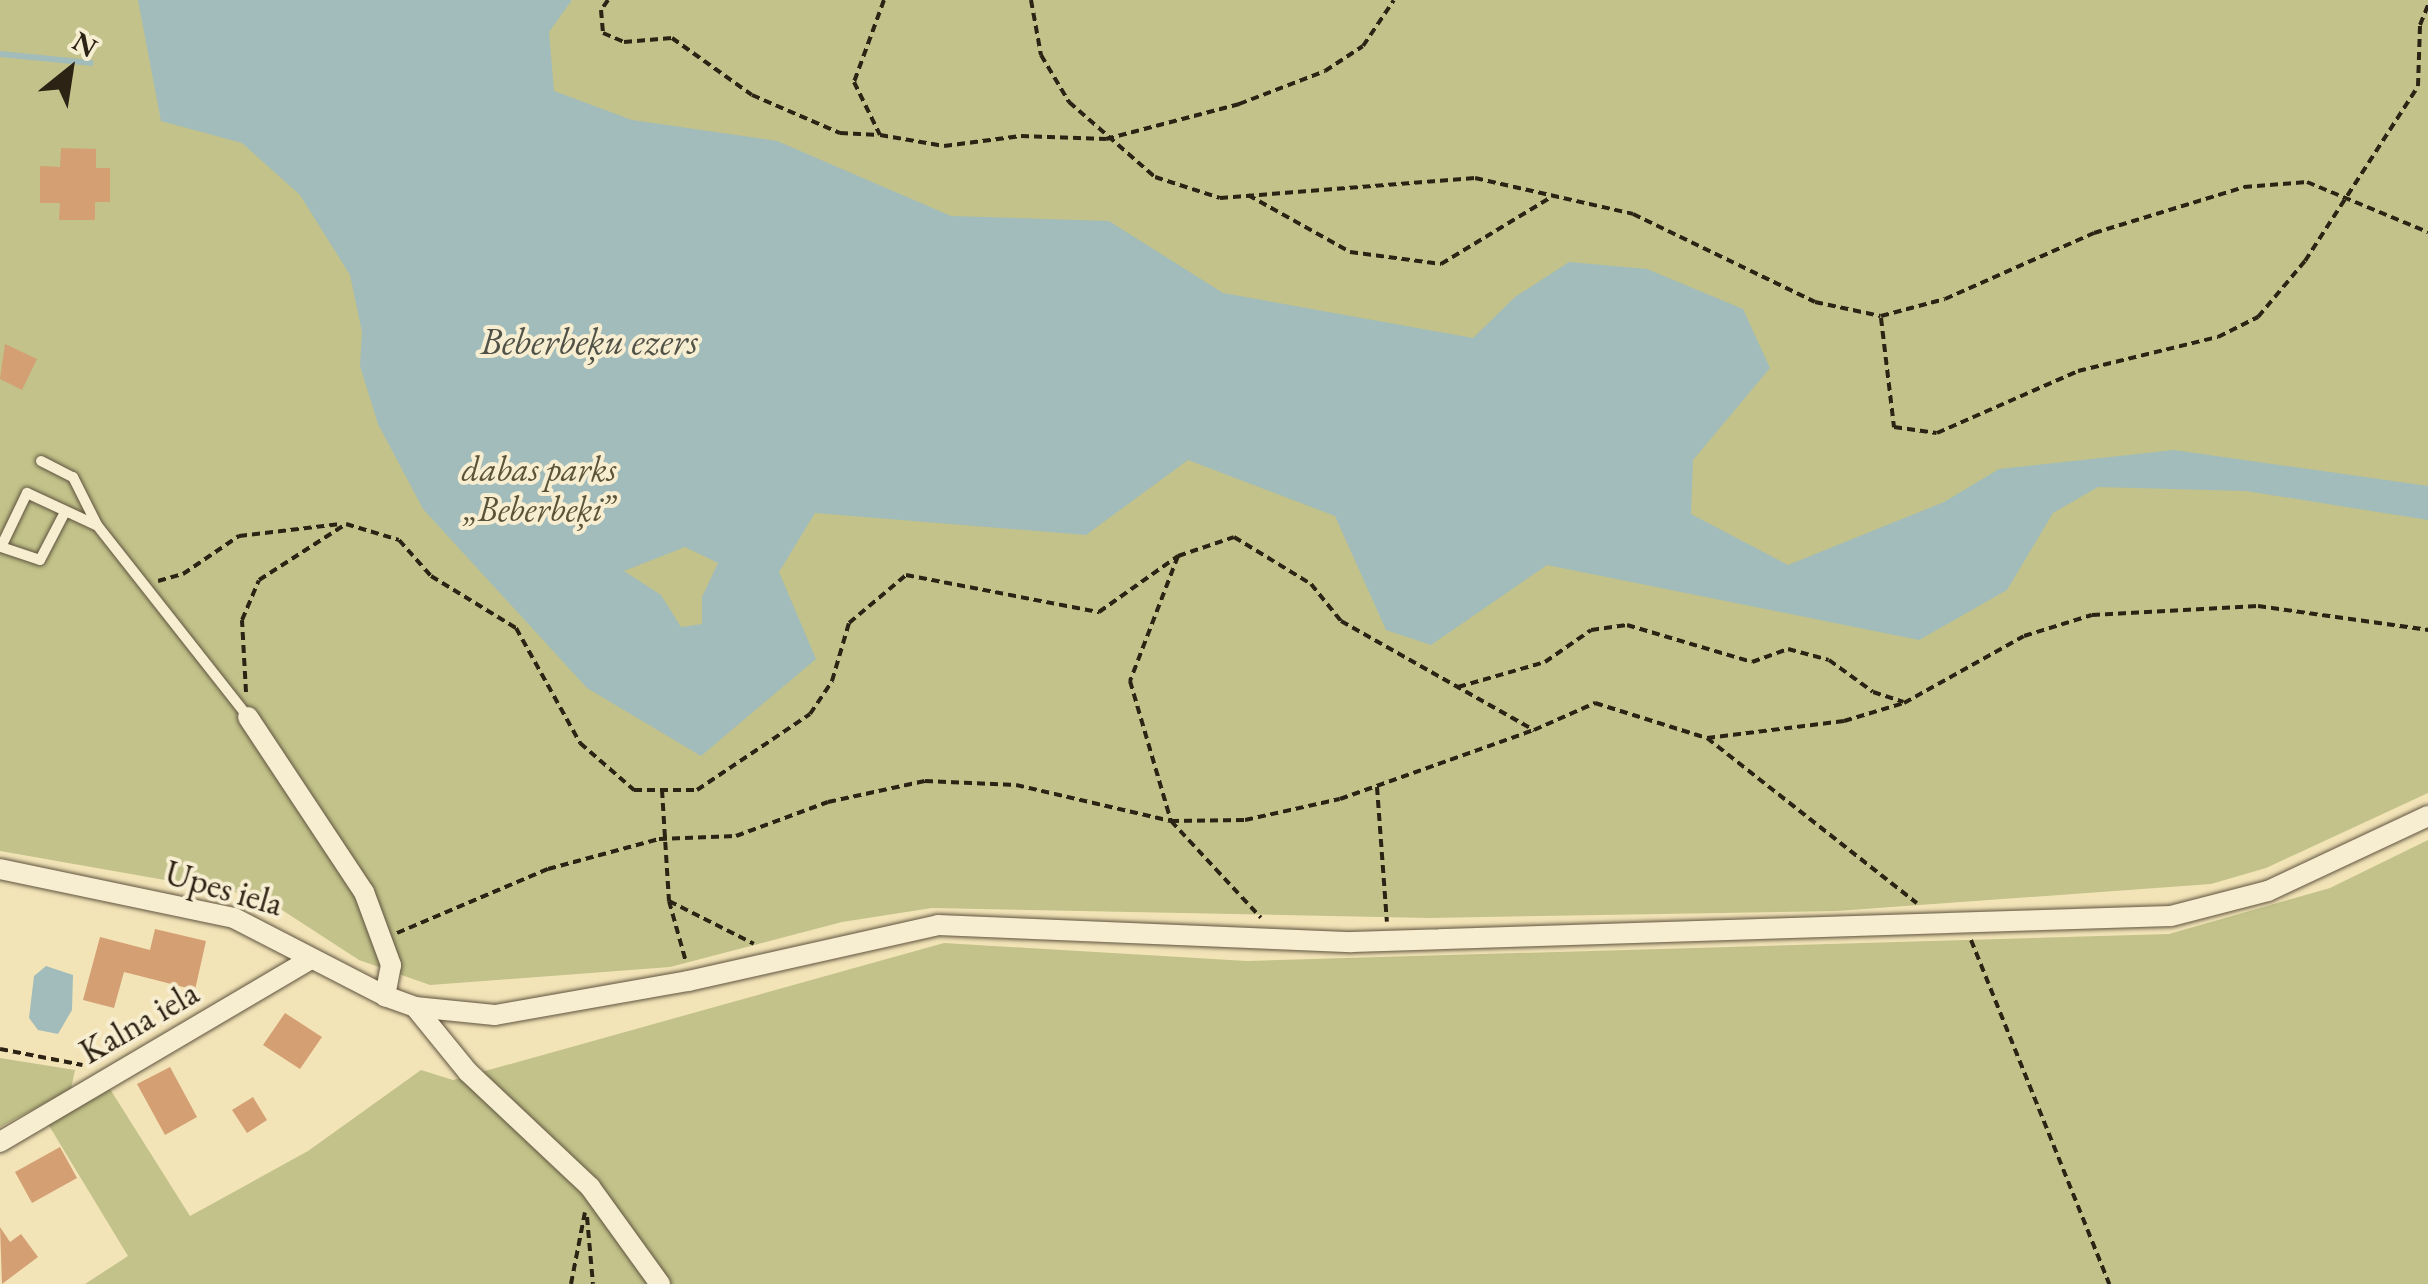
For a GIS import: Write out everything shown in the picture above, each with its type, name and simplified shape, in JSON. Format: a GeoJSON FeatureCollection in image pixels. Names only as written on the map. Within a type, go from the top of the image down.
{"type":"FeatureCollection","features":[{"type":"Feature","properties":{"kind":"street"},"geometry":{"type":"LineString","coordinates":[[248,716],[319,815],[384,938],[391,965],[384,996]]}},
{"type":"Feature","properties":{"kind":"street","name":"Upes iela"},"geometry":{"type":"LineString","coordinates":[[0,869],[234,918],[287,940],[311,959],[384,996],[416,1007],[495,1015],[688,981],[938,925],[1388,942],[2171,916],[2268,891],[2428,816]]}},
{"type":"Feature","properties":{"kind":"street","name":"Kalna iela"},"geometry":{"type":"LineString","coordinates":[[0,1142],[311,959]]}},
{"type":"Feature","properties":{"kind":"street"},"geometry":{"type":"LineString","coordinates":[[416,1007],[468,1072],[590,1188],[660,1284]]}},
{"type":"Feature","properties":{"kind":"lane"},"geometry":{"type":"LineString","coordinates":[[40,461],[73,477],[97,525],[148,583],[248,716]]}},
{"type":"Feature","properties":{"kind":"lane"},"geometry":{"type":"LineString","coordinates":[[65,512],[40,560],[1,547],[27,493],[97,525]]}},
{"type":"Feature","properties":{"kind":"path"},"geometry":{"type":"LineString","coordinates":[[608,0],[601,10],[602,33],[624,42],[672,38],[752,95],[840,132],[880,134],[944,146],[1022,136],[1106,140],[1239,104],[1324,70],[1363,46],[1394,0]]}},
{"type":"Feature","properties":{"kind":"path"},"geometry":{"type":"LineString","coordinates":[[880,134],[854,82],[884,0]]}},
{"type":"Feature","properties":{"kind":"path"},"geometry":{"type":"LineString","coordinates":[[1031,0],[1040,55],[1069,102],[1106,140],[1155,177],[1220,198],[1475,178],[1633,214],[1815,302],[1881,316],[1945,299],[2094,233],[2244,187],[2307,182],[2348,194],[2428,232]]}},
{"type":"Feature","properties":{"kind":"path"},"geometry":{"type":"LineString","coordinates":[[1881,316],[1894,427],[1937,433],[2078,370],[2218,337],[2258,317],[2348,194],[2418,86],[2420,25],[2428,5]]}},
{"type":"Feature","properties":{"kind":"path"},"geometry":{"type":"LineString","coordinates":[[1248,195],[1350,252],[1441,264],[1553,196]]}},
{"type":"Feature","properties":{"kind":"path"},"geometry":{"type":"LineString","coordinates":[[148,583],[183,574],[239,536],[346,524],[400,540],[431,576],[516,628],[580,743],[634,790],[696,790],[810,714],[832,681],[849,623],[906,574],[1099,612],[1178,556],[1234,538],[1312,584],[1342,621],[1534,730]]}},
{"type":"Feature","properties":{"kind":"path"},"geometry":{"type":"LineString","coordinates":[[248,716],[242,620],[259,580],[346,524]]}},
{"type":"Feature","properties":{"kind":"path"},"geometry":{"type":"LineString","coordinates":[[1178,556],[1130,681],[1171,821],[1281,937]]}},
{"type":"Feature","properties":{"kind":"path"},"geometry":{"type":"LineString","coordinates":[[1707,738],[1844,721],[1904,703],[2024,636],[2092,616],[2258,606],[2428,630]]}},
{"type":"Feature","properties":{"kind":"path"},"geometry":{"type":"LineString","coordinates":[[1458,688],[1545,662],[1591,630],[1627,624],[1752,662],[1788,649],[1828,660],[1873,692],[1904,703]]}},
{"type":"Feature","properties":{"kind":"path"},"geometry":{"type":"LineString","coordinates":[[384,938],[548,869],[666,838],[736,836],[828,802],[925,781],[1016,785],[1171,821],[1244,820],[1377,786],[1534,730],[1595,703],[1707,738],[1954,923],[2109,1284]]}},
{"type":"Feature","properties":{"kind":"path"},"geometry":{"type":"LineString","coordinates":[[1377,786],[1388,942]]}},
{"type":"Feature","properties":{"kind":"path"},"geometry":{"type":"LineString","coordinates":[[662,790],[669,902],[683,934],[688,981]]}},
{"type":"Feature","properties":{"kind":"path"},"geometry":{"type":"LineString","coordinates":[[669,902],[781,958]]}},
{"type":"Feature","properties":{"kind":"path","name":"Kalna iela"},"geometry":{"type":"LineString","coordinates":[[0,1049],[82,1065]]}},
{"type":"Feature","properties":{"kind":"path"},"geometry":{"type":"LineString","coordinates":[[571,1284],[590,1188]]}},
{"type":"Feature","properties":{"kind":"path"},"geometry":{"type":"LineString","coordinates":[[590,1188],[593,1284]]}},
{"type":"Feature","properties":{"kind":"green space","name":"dabas parks „Beberbeķi”"},"geometry":{"type":"Polygon","coordinates":[[[0,0],[2428,0],[2428,793],[2266,868],[2211,884],[1836,911],[1429,918],[932,908],[842,922],[670,967],[430,985],[359,960],[262,897],[0,851],[0,0]]]}},
{"type":"Feature","properties":{"kind":"green space"},"geometry":{"type":"Polygon","coordinates":[[[2428,840],[2428,1284],[85,1284],[128,1256],[48,1124],[110,1089],[190,1216],[308,1151],[421,1070],[453,1080],[944,943],[1247,961],[2169,934],[2330,888],[2428,840]]]}},
{"type":"Feature","properties":{"kind":"green space"},"geometry":{"type":"Polygon","coordinates":[[[0,1058],[75,1070],[71,1089],[0,1127],[0,1058]]]}},
{"type":"Feature","properties":{"kind":"water","name":"Beberbeķu ezers"},"geometry":{"type":"Polygon","coordinates":[[[138,0],[572,0],[549,32],[554,91],[632,120],[777,141],[951,216],[1109,221],[1223,293],[1473,338],[1515,297],[1569,262],[1647,269],[1743,309],[1770,368],[1693,460],[1691,514],[1788,565],[1944,502],[1999,469],[2174,450],[2428,486],[2428,520],[2246,491],[2098,487],[2053,513],[2007,590],[1919,640],[1547,565],[1431,645],[1386,630],[1335,516],[1188,460],[1086,535],[815,513],[779,572],[816,659],[701,756],[587,688],[423,509],[378,424],[360,366],[362,332],[350,275],[300,195],[242,143],[161,121],[138,0]],[[685,547],[624,571],[661,595],[681,627],[702,624],[702,597],[718,563],[685,547]]]}},
{"type":"Feature","properties":{"kind":"water"},"geometry":{"type":"Polygon","coordinates":[[[46,966],[73,975],[72,1010],[58,1034],[38,1030],[29,1018],[34,976],[46,966]]]}},
{"type":"Feature","properties":{"kind":"building"},"geometry":{"type":"Polygon","coordinates":[[[61,148],[96,149],[96,168],[110,168],[110,202],[95,202],[95,220],[59,220],[60,203],[40,203],[40,166],[60,167],[61,148]]]}},
{"type":"Feature","properties":{"kind":"building"},"geometry":{"type":"Polygon","coordinates":[[[5,344],[37,359],[22,390],[0,379],[5,344]]]}},
{"type":"Feature","properties":{"kind":"building"},"geometry":{"type":"Polygon","coordinates":[[[155,929],[206,941],[195,990],[124,972],[114,1008],[83,1000],[100,937],[150,950],[155,929]]]}},
{"type":"Feature","properties":{"kind":"building"},"geometry":{"type":"Polygon","coordinates":[[[285,1013],[322,1037],[300,1069],[263,1045],[285,1013]]]}},
{"type":"Feature","properties":{"kind":"building"},"geometry":{"type":"Polygon","coordinates":[[[170,1067],[197,1117],[165,1135],[137,1084],[170,1067]]]}},
{"type":"Feature","properties":{"kind":"building"},"geometry":{"type":"Polygon","coordinates":[[[253,1097],[267,1120],[247,1133],[232,1110],[253,1097]]]}},
{"type":"Feature","properties":{"kind":"building"},"geometry":{"type":"Polygon","coordinates":[[[60,1147],[77,1178],[32,1203],[15,1172],[60,1147]]]}},
{"type":"Feature","properties":{"kind":"building"},"geometry":{"type":"Polygon","coordinates":[[[0,1227],[10,1242],[21,1234],[38,1257],[2,1284],[0,1227]]]}},
{"type":"Feature","properties":{"kind":"waterway"},"geometry":{"type":"LineString","coordinates":[[0,54],[91,63]]}}]}
